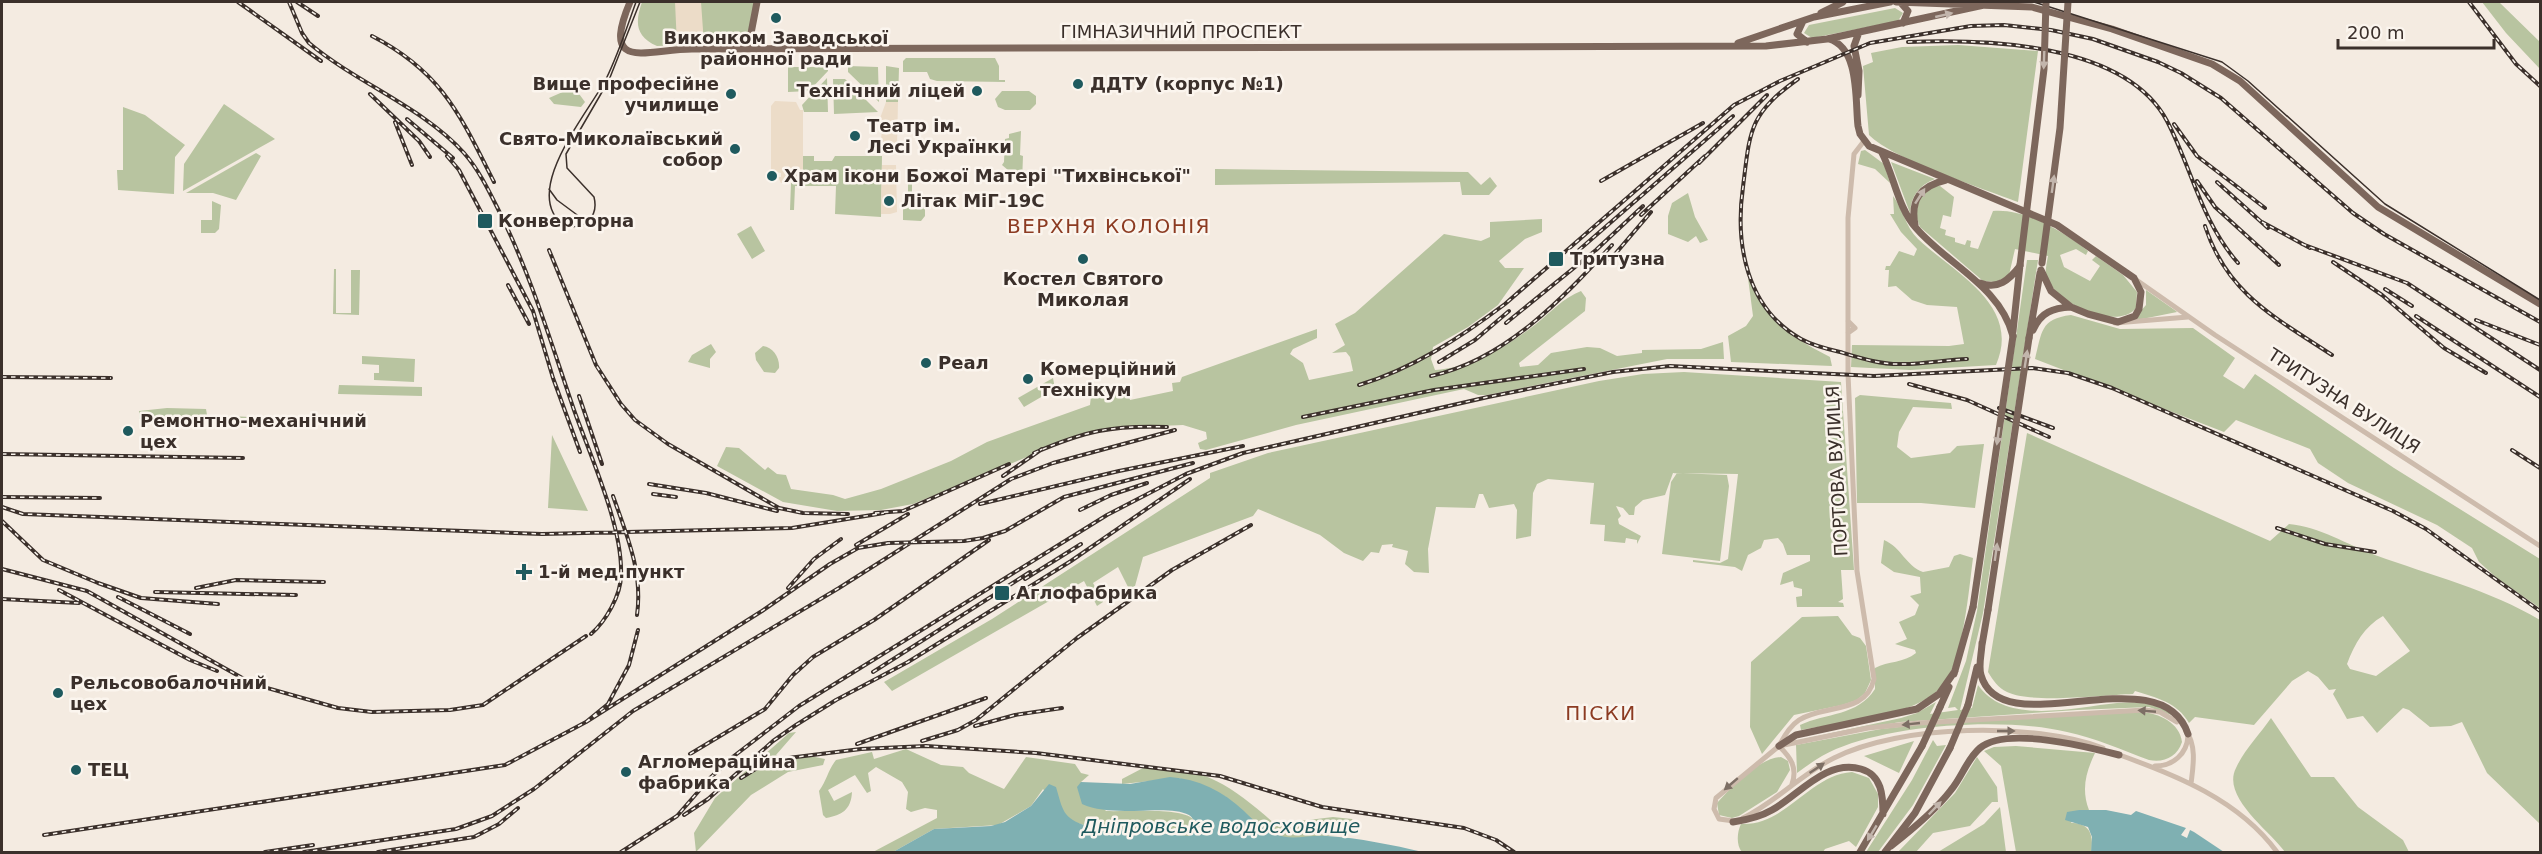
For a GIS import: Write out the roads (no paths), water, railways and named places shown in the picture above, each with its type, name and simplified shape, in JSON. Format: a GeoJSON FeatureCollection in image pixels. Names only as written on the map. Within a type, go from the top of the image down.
{"type":"FeatureCollection","features":[{"type":"Feature","properties":{"kind":"main road","name":"ГІМНАЗИЧНИЙ ПРОСПЕКТ"},"geometry":{"type":"LineString","coordinates":[[630,2],[620,26],[622,46],[636,54],[682,49],[1766,46],[1827,39],[1984,5]]}},
{"type":"Feature","properties":{"kind":"main road"},"geometry":{"type":"LineString","coordinates":[[748,49],[757,2]]}},
{"type":"Feature","properties":{"kind":"main road"},"geometry":{"type":"LineString","coordinates":[[1814,17],[1843,2]]}},
{"type":"Feature","properties":{"kind":"main road"},"geometry":{"type":"LineString","coordinates":[[1814,17],[1890,2]]}},
{"type":"Feature","properties":{"kind":"main road"},"geometry":{"type":"LineString","coordinates":[[1898,2],[2032,7],[2062,14],[2192,56],[2227,71],[2378,207],[2541,304]]}},
{"type":"Feature","properties":{"kind":"main road"},"geometry":{"type":"LineString","coordinates":[[1898,2],[1908,11],[1903,23]]}},
{"type":"Feature","properties":{"kind":"main road"},"geometry":{"type":"LineString","coordinates":[[1860,852],[1922,746],[1940,707],[1955,671],[1973,607],[2013,336],[2044,69],[2046,2]]}},
{"type":"Feature","properties":{"kind":"main road"},"geometry":{"type":"LineString","coordinates":[[1891,846],[1915,813],[1950,747],[1968,705],[1982,643],[2042,266],[2060,128],[2068,2]]}},
{"type":"Feature","properties":{"kind":"main road","name":"ГІМНАЗИЧНИЙ ПРОСПЕКТ"},"geometry":{"type":"LineString","coordinates":[[1727,46],[1760,37],[1814,17]]}},
{"type":"Feature","properties":{"kind":"main road"},"geometry":{"type":"LineString","coordinates":[[1803,21],[1797,34],[1807,42]]}},
{"type":"Feature","properties":{"kind":"main road"},"geometry":{"type":"LineString","coordinates":[[1856,112],[1859,71],[1854,46],[1859,32]]}},
{"type":"Feature","properties":{"kind":"main road"},"geometry":{"type":"LineString","coordinates":[[1827,39],[1837,42],[1846,51],[1853,77],[1858,126],[1864,141],[1882,153],[2057,225],[2133,278],[2142,298],[2139,309],[2135,316],[2126,320],[2106,321],[2071,307],[2051,291],[2042,266]]}},
{"type":"Feature","properties":{"kind":"main road"},"geometry":{"type":"LineString","coordinates":[[1882,153],[1904,208],[1916,228],[1976,282],[2003,310],[2013,336]]}},
{"type":"Feature","properties":{"kind":"main road"},"geometry":{"type":"LineString","coordinates":[[1916,228],[1914,210],[1916,197],[1932,183],[1947,180]]}},
{"type":"Feature","properties":{"kind":"main road"},"geometry":{"type":"LineString","coordinates":[[1976,282],[1996,285],[2011,278],[2020,265]]}},
{"type":"Feature","properties":{"kind":"main road"},"geometry":{"type":"LineString","coordinates":[[2029,338],[2041,316],[2058,308],[2071,307]]}},
{"type":"Feature","properties":{"kind":"main road"},"geometry":{"type":"LineString","coordinates":[[1982,643],[1980,672],[1990,689],[2000,697],[2027,704],[2144,700],[2165,705],[2177,713],[2188,734]]}},
{"type":"Feature","properties":{"kind":"main road"},"geometry":{"type":"LineString","coordinates":[[1779,746],[1796,735],[1917,709],[1939,694],[1955,671]]}},
{"type":"Feature","properties":{"kind":"main road"},"geometry":{"type":"LineString","coordinates":[[1885,852],[1937,805],[1952,789],[1975,753],[1989,742],[2010,739],[2064,743],[2120,754]]}},
{"type":"Feature","properties":{"kind":"main road"},"geometry":{"type":"LineString","coordinates":[[1733,822],[1765,814],[1820,776],[1846,768],[1866,771],[1878,781],[1882,794],[1883,814]]}},
{"type":"Feature","properties":{"kind":"street","name":"ПОРТОВА ВУЛИЦЯ"},"geometry":{"type":"LineString","coordinates":[[1779,746],[1793,724],[1802,718],[1864,698],[1874,679],[1854,540],[1847,319],[1848,228],[1853,159],[1856,150],[1864,141]]}},
{"type":"Feature","properties":{"kind":"street","name":"ТРИТУЗНА ВУЛИЦЯ"},"geometry":{"type":"LineString","coordinates":[[2133,278],[2188,317],[2541,546]]}},
{"type":"Feature","properties":{"kind":"street"},"geometry":{"type":"LineString","coordinates":[[2106,321],[2124,324],[2188,317]]}},
{"type":"Feature","properties":{"kind":"street"},"geometry":{"type":"LineString","coordinates":[[2192,784],[2193,753],[2188,734],[2171,717],[2145,710],[1919,723],[1868,728],[1779,746],[1716,798],[1715,814],[1719,819],[1733,822],[1760,809],[1791,785],[1847,752],[1914,736],[1981,731],[2040,733],[2088,743],[2153,766],[2192,784],[2252,822],[2277,852]]}},
{"type":"Feature","properties":{"kind":"street"},"geometry":{"type":"LineString","coordinates":[[2153,766],[2167,764],[2181,756],[2186,749],[2188,734]]}},
{"type":"Feature","properties":{"kind":"street"},"geometry":{"type":"LineString","coordinates":[[1779,746],[1792,761],[1795,775],[1791,785]]}},
{"type":"Feature","properties":{"kind":"water","name":"Дніпровське водосховище"},"geometry":{"type":"Polygon","coordinates":[[[1170,777],[1190,780],[1210,787],[1236,804],[1261,826],[1280,836],[1351,838],[1423,852],[893,852],[934,829],[991,826],[1005,822],[1031,806],[1049,784],[1056,787],[1060,802],[1068,816],[1087,826],[1189,836],[1195,828],[1193,819],[1189,815],[1168,810],[1125,811],[1095,808],[1082,804],[1077,787],[1081,782],[1130,784],[1170,777]]]}},
{"type":"Feature","properties":{"kind":"water"},"geometry":{"type":"Polygon","coordinates":[[[2106,810],[2131,815],[2136,811],[2186,828],[2181,835],[2187,838],[2190,830],[2224,852],[2091,852],[2092,837],[2088,827],[2065,820],[2067,812],[2106,810]]]}},
{"type":"Feature","properties":{"kind":"tram line"},"geometry":{"type":"LineString","coordinates":[[636,2],[606,79],[573,132],[553,174],[549,194],[553,212],[565,226],[584,224],[594,211],[594,197],[567,168],[566,154],[609,80],[640,2]]}},
{"type":"Feature","properties":{"kind":"tram line"},"geometry":{"type":"LineString","coordinates":[[2034,2],[2222,62],[2248,81],[2385,204],[2540,300]]}},
{"type":"Feature","properties":{"kind":"tram line"},"geometry":{"type":"LineString","coordinates":[[549,189],[557,200],[584,220]]}},
{"type":"Feature","properties":{"kind":"railway"},"geometry":{"type":"LineString","coordinates":[[238,2],[321,61]]}},
{"type":"Feature","properties":{"kind":"railway"},"geometry":{"type":"LineString","coordinates":[[289,2],[302,33],[309,43],[327,57],[410,109],[448,137],[464,153],[479,174],[499,211],[540,309],[604,491],[617,535],[621,575],[618,591],[607,615],[591,634]]}},
{"type":"Feature","properties":{"kind":"railway"},"geometry":{"type":"LineString","coordinates":[[297,2],[318,16]]}},
{"type":"Feature","properties":{"kind":"railway"},"geometry":{"type":"LineString","coordinates":[[2469,2],[2516,64],[2540,86]]}},
{"type":"Feature","properties":{"kind":"railway"},"geometry":{"type":"LineString","coordinates":[[1359,385],[1417,361],[1471,329],[1505,304],[1734,105],[1780,81],[1870,43],[1971,26],[2004,25],[2051,30],[2093,39],[2158,62],[2181,73],[2221,98],[2353,213],[2384,234],[2540,322]]}},
{"type":"Feature","properties":{"kind":"railway"},"geometry":{"type":"LineString","coordinates":[[372,36],[396,50],[432,80],[459,116],[494,182]]}},
{"type":"Feature","properties":{"kind":"railway"},"geometry":{"type":"LineString","coordinates":[[1908,42],[1975,42],[2012,45],[2087,60],[2120,75],[2147,95],[2167,121],[2206,212],[2225,247],[2238,263]]}},
{"type":"Feature","properties":{"kind":"railway"},"geometry":{"type":"LineString","coordinates":[[1798,79],[1782,91],[1761,114],[1755,125],[1748,151],[1741,209],[1741,230],[1748,273],[1756,292],[1782,326],[1801,339],[1820,347],[1863,359],[1895,364],[1967,359]]}},
{"type":"Feature","properties":{"kind":"railway"},"geometry":{"type":"LineString","coordinates":[[370,94],[419,141],[430,157]]}},
{"type":"Feature","properties":{"kind":"railway"},"geometry":{"type":"LineString","coordinates":[[1699,163],[1767,95]]}},
{"type":"Feature","properties":{"kind":"railway"},"geometry":{"type":"LineString","coordinates":[[1579,250],[1733,116]]}},
{"type":"Feature","properties":{"kind":"railway"},"geometry":{"type":"LineString","coordinates":[[407,119],[453,158]]}},
{"type":"Feature","properties":{"kind":"railway"},"geometry":{"type":"LineString","coordinates":[[395,122],[412,165]]}},
{"type":"Feature","properties":{"kind":"railway"},"geometry":{"type":"LineString","coordinates":[[1601,181],[1703,123]]}},
{"type":"Feature","properties":{"kind":"railway"},"geometry":{"type":"LineString","coordinates":[[2174,124],[2197,156],[2265,208]]}},
{"type":"Feature","properties":{"kind":"railway"},"geometry":{"type":"LineString","coordinates":[[447,156],[459,170],[533,311],[553,378],[580,452]]}},
{"type":"Feature","properties":{"kind":"railway"},"geometry":{"type":"LineString","coordinates":[[1641,215],[1705,156]]}},
{"type":"Feature","properties":{"kind":"railway"},"geometry":{"type":"LineString","coordinates":[[2197,181],[2215,207],[2279,265]]}},
{"type":"Feature","properties":{"kind":"railway"},"geometry":{"type":"LineString","coordinates":[[2217,182],[2268,228]]}},
{"type":"Feature","properties":{"kind":"railway"},"geometry":{"type":"LineString","coordinates":[[1506,323],[1596,250],[1643,206]]}},
{"type":"Feature","properties":{"kind":"railway"},"geometry":{"type":"LineString","coordinates":[[1610,260],[1651,212]]}},
{"type":"Feature","properties":{"kind":"railway"},"geometry":{"type":"LineString","coordinates":[[2262,222],[2310,248]]}},
{"type":"Feature","properties":{"kind":"railway"},"geometry":{"type":"LineString","coordinates":[[2205,226],[2214,250],[2240,287],[2273,316],[2332,355]]}},
{"type":"Feature","properties":{"kind":"railway"},"geometry":{"type":"LineString","coordinates":[[2302,244],[2407,283],[2540,370]]}},
{"type":"Feature","properties":{"kind":"railway"},"geometry":{"type":"LineString","coordinates":[[1431,376],[1458,368],[1508,342],[1552,306],[1612,245]]}},
{"type":"Feature","properties":{"kind":"railway"},"geometry":{"type":"LineString","coordinates":[[549,250],[596,365],[621,404],[635,420],[668,444],[779,508],[803,513],[848,514]]}},
{"type":"Feature","properties":{"kind":"railway"},"geometry":{"type":"LineString","coordinates":[[2333,262],[2382,295],[2444,348],[2486,373]]}},
{"type":"Feature","properties":{"kind":"railway"},"geometry":{"type":"LineString","coordinates":[[508,285],[529,324]]}},
{"type":"Feature","properties":{"kind":"railway"},"geometry":{"type":"LineString","coordinates":[[2385,289],[2412,306]]}},
{"type":"Feature","properties":{"kind":"railway"},"geometry":{"type":"LineString","coordinates":[[1439,362],[1475,340],[1509,311]]}},
{"type":"Feature","properties":{"kind":"railway"},"geometry":{"type":"LineString","coordinates":[[2416,316],[2540,397]]}},
{"type":"Feature","properties":{"kind":"railway"},"geometry":{"type":"LineString","coordinates":[[2476,320],[2540,345]]}},
{"type":"Feature","properties":{"kind":"railway"},"geometry":{"type":"LineString","coordinates":[[621,852],[677,816],[710,778],[734,756],[799,706],[1107,515],[1186,474],[1243,453],[1488,397],[1613,372],[1670,366],[1874,376],[2032,368],[2068,373],[2112,388],[2393,511],[2426,529],[2540,611]]}},
{"type":"Feature","properties":{"kind":"railway"},"geometry":{"type":"LineString","coordinates":[[1303,417],[1434,390],[1584,369]]}},
{"type":"Feature","properties":{"kind":"railway"},"geometry":{"type":"LineString","coordinates":[[2,377],[111,378]]}},
{"type":"Feature","properties":{"kind":"railway"},"geometry":{"type":"LineString","coordinates":[[1909,384],[1967,400],[2049,437]]}},
{"type":"Feature","properties":{"kind":"railway"},"geometry":{"type":"LineString","coordinates":[[579,396],[602,464]]}},
{"type":"Feature","properties":{"kind":"railway"},"geometry":{"type":"LineString","coordinates":[[1999,408],[2053,428]]}},
{"type":"Feature","properties":{"kind":"railway"},"geometry":{"type":"LineString","coordinates":[[1034,453],[1069,439],[1099,431],[1130,427],[1167,427]]}},
{"type":"Feature","properties":{"kind":"railway"},"geometry":{"type":"LineString","coordinates":[[304,852],[456,829],[492,816],[534,789],[633,711],[839,588],[1011,479],[1053,463],[1175,430]]}},
{"type":"Feature","properties":{"kind":"railway"},"geometry":{"type":"LineString","coordinates":[[980,504],[1119,471],[1243,446]]}},
{"type":"Feature","properties":{"kind":"railway"},"geometry":{"type":"LineString","coordinates":[[1003,476],[1042,449]]}},
{"type":"Feature","properties":{"kind":"railway"},"geometry":{"type":"LineString","coordinates":[[2512,450],[2540,468]]}},
{"type":"Feature","properties":{"kind":"railway"},"geometry":{"type":"LineString","coordinates":[[2,454],[243,458]]}},
{"type":"Feature","properties":{"kind":"railway"},"geometry":{"type":"LineString","coordinates":[[586,722],[858,548],[888,543],[964,541],[983,538],[1005,531],[1064,497],[1193,463]]}},
{"type":"Feature","properties":{"kind":"railway"},"geometry":{"type":"LineString","coordinates":[[875,513],[903,511],[1009,464]]}},
{"type":"Feature","properties":{"kind":"railway"},"geometry":{"type":"LineString","coordinates":[[684,815],[708,799],[773,741],[796,725],[836,700],[908,662],[1071,561],[1190,479]]}},
{"type":"Feature","properties":{"kind":"railway"},"geometry":{"type":"LineString","coordinates":[[1080,510],[1111,495],[1147,483]]}},
{"type":"Feature","properties":{"kind":"railway"},"geometry":{"type":"LineString","coordinates":[[649,484],[706,493],[777,511]]}},
{"type":"Feature","properties":{"kind":"railway"},"geometry":{"type":"LineString","coordinates":[[653,494],[676,497]]}},
{"type":"Feature","properties":{"kind":"railway"},"geometry":{"type":"LineString","coordinates":[[613,496],[636,569],[637,615]]}},
{"type":"Feature","properties":{"kind":"railway"},"geometry":{"type":"LineString","coordinates":[[2,497],[100,498]]}},
{"type":"Feature","properties":{"kind":"railway"},"geometry":{"type":"LineString","coordinates":[[2,507],[23,514],[542,534],[792,528],[884,513]]}},
{"type":"Feature","properties":{"kind":"railway"},"geometry":{"type":"LineString","coordinates":[[856,545],[908,514]]}},
{"type":"Feature","properties":{"kind":"railway"},"geometry":{"type":"LineString","coordinates":[[2,521],[43,560],[98,583],[141,598],[218,604]]}},
{"type":"Feature","properties":{"kind":"railway"},"geometry":{"type":"LineString","coordinates":[[922,741],[958,730],[976,720],[1077,638],[1172,570],[1251,525]]}},
{"type":"Feature","properties":{"kind":"railway"},"geometry":{"type":"LineString","coordinates":[[2277,528],[2325,544],[2375,552]]}},
{"type":"Feature","properties":{"kind":"railway"},"geometry":{"type":"LineString","coordinates":[[788,588],[814,559],[841,539]]}},
{"type":"Feature","properties":{"kind":"railway"},"geometry":{"type":"LineString","coordinates":[[690,754],[765,709],[793,675],[813,657],[874,620],[989,540]]}},
{"type":"Feature","properties":{"kind":"railway"},"geometry":{"type":"LineString","coordinates":[[1025,579],[1081,544]]}},
{"type":"Feature","properties":{"kind":"railway"},"geometry":{"type":"LineString","coordinates":[[2,569],[87,591],[253,684],[338,708],[372,712],[450,710],[483,705],[586,636]]}},
{"type":"Feature","properties":{"kind":"railway"},"geometry":{"type":"LineString","coordinates":[[873,672],[1030,572]]}},
{"type":"Feature","properties":{"kind":"railway"},"geometry":{"type":"LineString","coordinates":[[196,588],[236,580],[324,582]]}},
{"type":"Feature","properties":{"kind":"railway"},"geometry":{"type":"LineString","coordinates":[[59,590],[190,660],[217,671]]}},
{"type":"Feature","properties":{"kind":"railway"},"geometry":{"type":"LineString","coordinates":[[155,592],[296,595]]}},
{"type":"Feature","properties":{"kind":"railway"},"geometry":{"type":"LineString","coordinates":[[118,597],[190,634]]}},
{"type":"Feature","properties":{"kind":"railway"},"geometry":{"type":"LineString","coordinates":[[2,599],[79,603]]}},
{"type":"Feature","properties":{"kind":"railway"},"geometry":{"type":"LineString","coordinates":[[44,835],[505,765],[586,722],[608,704],[629,665],[638,630]]}},
{"type":"Feature","properties":{"kind":"railway"},"geometry":{"type":"LineString","coordinates":[[857,744],[986,698]]}},
{"type":"Feature","properties":{"kind":"railway"},"geometry":{"type":"LineString","coordinates":[[975,726],[1015,715],[1062,708]]}},
{"type":"Feature","properties":{"kind":"railway"},"geometry":{"type":"LineString","coordinates":[[741,778],[762,765],[780,759],[861,749],[926,746],[1036,753],[1220,776],[1322,807],[1464,828],[1496,840],[1514,852]]}},
{"type":"Feature","properties":{"kind":"railway"},"geometry":{"type":"LineString","coordinates":[[378,852],[474,837],[499,824],[518,808]]}},
{"type":"Feature","properties":{"kind":"railway"},"geometry":{"type":"LineString","coordinates":[[265,852],[313,845]]}},
{"type":"Feature","properties":{"kind":"place","name":"Виконком Заводської районної ради"},"geometry":{"type":"Point","coordinates":[776,18]}},
{"type":"Feature","properties":{"kind":"place","name":"ДДТУ (корпус №1)"},"geometry":{"type":"Point","coordinates":[1078,84]}},
{"type":"Feature","properties":{"kind":"place","name":"Технічний ліцей"},"geometry":{"type":"Point","coordinates":[977,91]}},
{"type":"Feature","properties":{"kind":"place","name":"Вище професійне училище"},"geometry":{"type":"Point","coordinates":[731,94]}},
{"type":"Feature","properties":{"kind":"place","name":"Театр ім. Лесі Українки"},"geometry":{"type":"Point","coordinates":[855,136]}},
{"type":"Feature","properties":{"kind":"place","name":"Свято-Миколаївський собор"},"geometry":{"type":"Point","coordinates":[735,149]}},
{"type":"Feature","properties":{"kind":"place","name":"Храм ікони Божої Матері \"Тихвінської\""},"geometry":{"type":"Point","coordinates":[772,176]}},
{"type":"Feature","properties":{"kind":"place","name":"Літак МіГ-19С"},"geometry":{"type":"Point","coordinates":[889,201]}},
{"type":"Feature","properties":{"kind":"place","name":"Конверторна"},"geometry":{"type":"Point","coordinates":[485,221]}},
{"type":"Feature","properties":{"kind":"place","name":"Костел Святого Миколая"},"geometry":{"type":"Point","coordinates":[1083,259]}},
{"type":"Feature","properties":{"kind":"place","name":"Тритузна"},"geometry":{"type":"Point","coordinates":[1556,259]}},
{"type":"Feature","properties":{"kind":"place","name":"Реал"},"geometry":{"type":"Point","coordinates":[926,363]}},
{"type":"Feature","properties":{"kind":"place","name":"Комерційний технікум"},"geometry":{"type":"Point","coordinates":[1028,379]}},
{"type":"Feature","properties":{"kind":"place","name":"Ремонтно-механічний цех"},"geometry":{"type":"Point","coordinates":[128,431]}},
{"type":"Feature","properties":{"kind":"place","name":"1-й мед.пункт"},"geometry":{"type":"Point","coordinates":[524,572]}},
{"type":"Feature","properties":{"kind":"place","name":"Аглофабрика"},"geometry":{"type":"Point","coordinates":[1002,593]}},
{"type":"Feature","properties":{"kind":"place","name":"Рельсовобалочний цех"},"geometry":{"type":"Point","coordinates":[58,693]}},
{"type":"Feature","properties":{"kind":"place","name":"ТЕЦ"},"geometry":{"type":"Point","coordinates":[76,770]}},
{"type":"Feature","properties":{"kind":"place","name":"Агломераційна фабрика"},"geometry":{"type":"Point","coordinates":[626,772]}},
{"type":"Feature","properties":{"kind":"district","name":"ВЕРХНЯ КОЛОНІЯ"},"geometry":{"type":"Point","coordinates":[1109,226]}},
{"type":"Feature","properties":{"kind":"district","name":"ПІСКИ"},"geometry":{"type":"Point","coordinates":[1601,713]}}]}
